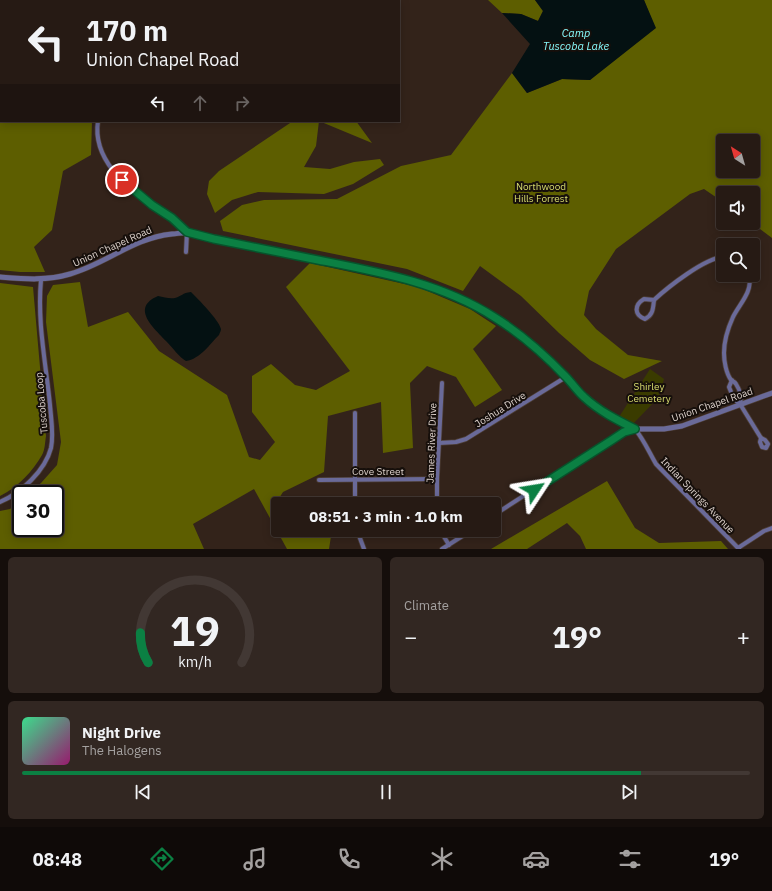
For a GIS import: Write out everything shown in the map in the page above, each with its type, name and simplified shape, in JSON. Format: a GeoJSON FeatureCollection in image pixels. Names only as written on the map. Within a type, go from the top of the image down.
{"type":"FeatureCollection","features":[{"type":"Feature","properties":{"kind":"street"},"geometry":{"type":"LineString","coordinates":[[98,122],[97,136],[99,147],[111,167],[140,196],[172,218],[187,232],[186,252]]}},
{"type":"Feature","properties":{"kind":"street","name":"Union Chapel Road"},"geometry":{"type":"LineString","coordinates":[[0,277],[41,280],[60,277],[82,270],[150,238],[187,232],[214,239],[380,272],[438,290],[473,305],[512,329],[535,347],[592,404],[611,417],[635,429],[664,429],[682,426],[772,393]]}},
{"type":"Feature","properties":{"kind":"street"},"geometry":{"type":"LineString","coordinates":[[654,300],[653,311],[650,316],[645,319],[639,317],[636,312],[639,302],[644,299],[654,300],[674,284],[716,257]]}},
{"type":"Feature","properties":{"kind":"street","name":"Tuscoba Loop"},"geometry":{"type":"LineString","coordinates":[[0,502],[9,498],[18,491],[40,470],[46,460],[52,443],[48,382],[40,310],[41,280]]}},
{"type":"Feature","properties":{"kind":"street"},"geometry":{"type":"LineString","coordinates":[[740,404],[742,398],[727,369],[724,357],[726,340],[733,317],[746,298],[750,288],[750,282]]}},
{"type":"Feature","properties":{"kind":"street","name":"Joshua Drive"},"geometry":{"type":"LineString","coordinates":[[439,443],[456,442],[466,439],[566,377]]}},
{"type":"Feature","properties":{"kind":"street"},"geometry":{"type":"LineString","coordinates":[[732,380],[729,387],[734,399],[740,404],[761,438]]}},
{"type":"Feature","properties":{"kind":"street","name":"James River Drive"},"geometry":{"type":"LineString","coordinates":[[437,497],[442,383]]}},
{"type":"Feature","properties":{"kind":"street"},"geometry":{"type":"LineString","coordinates":[[355,413],[355,497]]}},
{"type":"Feature","properties":{"kind":"street"},"geometry":{"type":"LineString","coordinates":[[501,511],[624,432],[635,429]]}},
{"type":"Feature","properties":{"kind":"street","name":"Indian Springs Avenue"},"geometry":{"type":"LineString","coordinates":[[635,429],[642,438],[646,449],[664,473],[739,548]]}},
{"type":"Feature","properties":{"kind":"street","name":"Cove Street"},"geometry":{"type":"LineString","coordinates":[[319,480],[437,479]]}},
{"type":"Feature","properties":{"kind":"street"},"geometry":{"type":"LineString","coordinates":[[739,548],[764,531],[772,528]]}},
{"type":"Feature","properties":{"kind":"street"},"geometry":{"type":"LineString","coordinates":[[360,537],[364,549]]}},
{"type":"Feature","properties":{"kind":"street"},"geometry":{"type":"LineString","coordinates":[[444,537],[449,545]]}},
{"type":"Feature","properties":{"kind":"street"},"geometry":{"type":"LineString","coordinates":[[442,549],[461,537]]}},
{"type":"Feature","properties":{"kind":"green space"},"geometry":{"type":"Polygon","coordinates":[[[488,0],[535,0],[543,11],[538,21],[521,14],[502,13],[488,0]]]}},
{"type":"Feature","properties":{"kind":"green space","name":"Northwood Hills Forrest"},"geometry":{"type":"Polygon","coordinates":[[[644,0],[772,0],[772,238],[760,229],[760,186],[716,186],[716,197],[704,189],[690,194],[616,249],[589,291],[584,315],[596,329],[628,355],[662,361],[624,379],[590,360],[559,333],[521,296],[480,266],[463,291],[407,269],[223,231],[220,221],[242,205],[264,200],[337,199],[401,166],[451,155],[512,73],[527,93],[562,79],[590,80],[655,28],[644,0]]]}},
{"type":"Feature","properties":{"kind":"green space"},"geometry":{"type":"Polygon","coordinates":[[[0,122],[92,122],[91,155],[63,171],[52,230],[34,247],[45,272],[0,270],[0,122]]]}},
{"type":"Feature","properties":{"kind":"green space"},"geometry":{"type":"Polygon","coordinates":[[[292,122],[319,122],[316,146],[304,167],[330,169],[354,162],[380,159],[384,165],[353,184],[324,194],[258,192],[232,200],[215,213],[207,194],[209,181],[219,171],[292,122]]]}},
{"type":"Feature","properties":{"kind":"green space"},"geometry":{"type":"Polygon","coordinates":[[[321,122],[357,122],[372,143],[321,122]]]}},
{"type":"Feature","properties":{"kind":"green space"},"geometry":{"type":"Polygon","coordinates":[[[310,263],[418,287],[470,309],[496,326],[473,349],[502,390],[475,407],[456,377],[427,366],[410,383],[413,448],[383,453],[381,402],[328,416],[324,472],[283,492],[280,497],[271,497],[271,520],[254,489],[193,524],[204,549],[0,549],[0,511],[12,507],[12,537],[64,537],[64,485],[38,485],[57,465],[61,442],[46,322],[47,296],[53,285],[80,282],[88,327],[128,312],[159,351],[227,395],[249,457],[260,460],[275,442],[252,412],[252,376],[271,364],[295,385],[316,390],[350,371],[286,287],[310,263]]]}},
{"type":"Feature","properties":{"kind":"green space"},"geometry":{"type":"Polygon","coordinates":[[[0,283],[33,287],[46,436],[43,453],[34,467],[18,484],[12,485],[12,488],[0,496],[0,283]]]}},
{"type":"Feature","properties":{"kind":"green space","name":"Shirley Cemetery"},"geometry":{"type":"Polygon","coordinates":[[[650,369],[664,379],[659,397],[630,427],[617,420],[650,369]]]}},
{"type":"Feature","properties":{"kind":"green space"},"geometry":{"type":"Polygon","coordinates":[[[607,481],[635,528],[659,543],[721,541],[728,549],[586,549],[580,536],[567,523],[527,549],[491,549],[607,481]]]}},
{"type":"Feature","properties":{"kind":"green space"},"geometry":{"type":"Polygon","coordinates":[[[280,537],[331,537],[329,549],[287,549],[280,537]]]}},
{"type":"Feature","properties":{"kind":"water","name":"Camp Tuscoba Lake"},"geometry":{"type":"Polygon","coordinates":[[[535,0],[644,0],[656,28],[590,80],[562,79],[527,93],[512,73],[530,44],[502,13],[521,14],[538,21],[543,11],[535,0]]]}},
{"type":"Feature","properties":{"kind":"water"},"geometry":{"type":"Polygon","coordinates":[[[191,292],[212,315],[221,330],[219,335],[204,351],[191,360],[186,361],[178,355],[156,330],[147,318],[145,312],[146,306],[150,301],[158,296],[175,298],[191,292]]]}},
{"type":"Feature","properties":{"kind":"route"},"geometry":{"type":"LineString","coordinates":[[122,180],[140,196],[172,218],[187,232],[214,239],[380,272],[430,287],[473,305],[493,316],[535,347],[592,404],[611,417],[635,429],[624,432],[534,490]]}}]}
